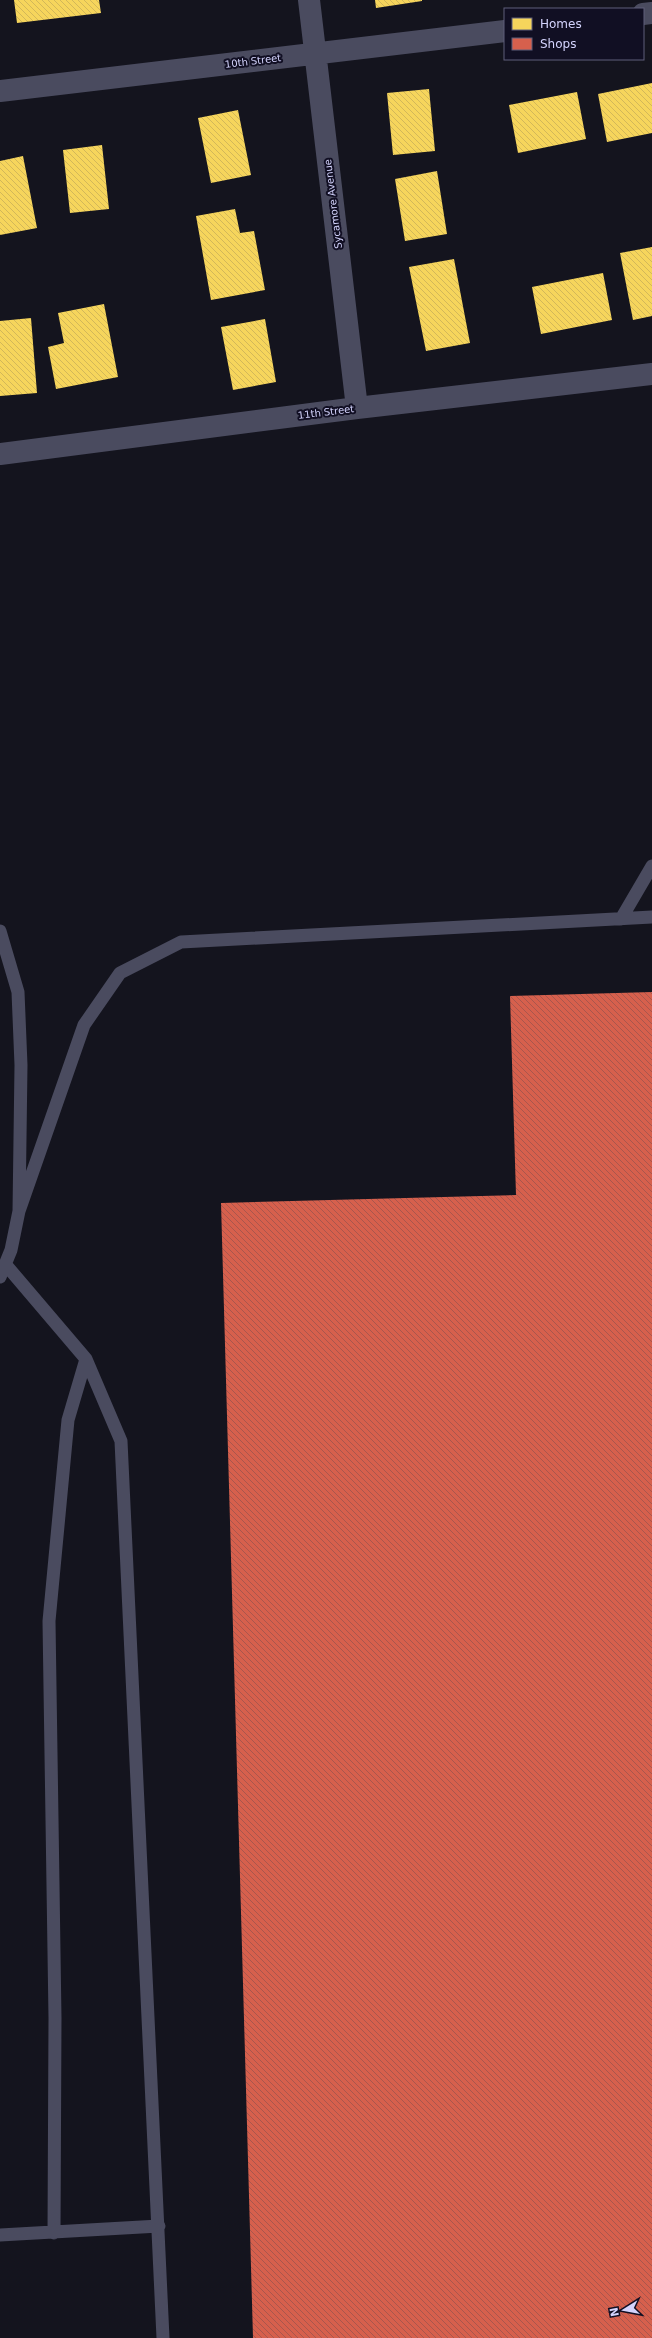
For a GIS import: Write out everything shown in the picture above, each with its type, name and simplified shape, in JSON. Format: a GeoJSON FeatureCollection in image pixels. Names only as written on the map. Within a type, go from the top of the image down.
{"type":"FeatureCollection","features":[{"type":"Feature","properties":{"kind":"street","name":"Sycamore Avenue"},"geometry":{"type":"LineString","coordinates":[[309,0],[357,408]]}},
{"type":"Feature","properties":{"kind":"street","name":"10th Street"},"geometry":{"type":"LineString","coordinates":[[0,91],[504,31]]}},
{"type":"Feature","properties":{"kind":"street","name":"11th Street"},"geometry":{"type":"LineString","coordinates":[[0,454],[357,408],[652,374]]}},
{"type":"Feature","properties":{"kind":"lane"},"geometry":{"type":"LineString","coordinates":[[621,919],[652,866]]}},
{"type":"Feature","properties":{"kind":"lane"},"geometry":{"type":"LineString","coordinates":[[163,2338],[159,2226],[121,1441],[86,1359],[3,1271],[19,1211],[84,1025],[120,973],[181,942],[652,917]]}},
{"type":"Feature","properties":{"kind":"lane"},"geometry":{"type":"LineString","coordinates":[[0,931],[18,992],[21,1065],[19,1211]]}},
{"type":"Feature","properties":{"kind":"lane"},"geometry":{"type":"LineString","coordinates":[[54,2233],[55,2018],[49,1621],[68,1420],[86,1359]]}},
{"type":"Feature","properties":{"kind":"lane"},"geometry":{"type":"LineString","coordinates":[[0,2235],[159,2226]]}},
{"type":"Feature","properties":{"kind":"building: Homes"},"geometry":{"type":"Polygon","coordinates":[[[14,0],[99,0],[101,13],[17,23],[14,0]]]}},
{"type":"Feature","properties":{"kind":"building: Homes"},"geometry":{"type":"Polygon","coordinates":[[[375,0],[422,0],[422,1],[376,8],[375,0]]]}},
{"type":"Feature","properties":{"kind":"building: Homes"},"geometry":{"type":"Polygon","coordinates":[[[652,83],[652,133],[607,142],[598,94],[652,83]]]}},
{"type":"Feature","properties":{"kind":"building: Homes"},"geometry":{"type":"Polygon","coordinates":[[[429,89],[435,151],[393,155],[387,93],[429,89]]]}},
{"type":"Feature","properties":{"kind":"building: Homes"},"geometry":{"type":"Polygon","coordinates":[[[577,92],[586,139],[518,153],[509,105],[577,92]]]}},
{"type":"Feature","properties":{"kind":"building: Homes"},"geometry":{"type":"Polygon","coordinates":[[[238,110],[251,175],[211,183],[198,118],[238,110]]]}},
{"type":"Feature","properties":{"kind":"building: Homes"},"geometry":{"type":"Polygon","coordinates":[[[102,145],[109,209],[70,213],[63,150],[102,145]]]}},
{"type":"Feature","properties":{"kind":"building: Homes"},"geometry":{"type":"Polygon","coordinates":[[[23,156],[37,228],[0,235],[0,161],[23,156]]]}},
{"type":"Feature","properties":{"kind":"building: Homes"},"geometry":{"type":"Polygon","coordinates":[[[437,171],[447,234],[405,241],[395,179],[437,171]]]}},
{"type":"Feature","properties":{"kind":"building: Homes"},"geometry":{"type":"Polygon","coordinates":[[[235,209],[240,233],[254,231],[265,290],[211,300],[196,216],[235,209]]]}},
{"type":"Feature","properties":{"kind":"building: Homes"},"geometry":{"type":"Polygon","coordinates":[[[652,247],[652,316],[633,320],[620,253],[652,247]]]}},
{"type":"Feature","properties":{"kind":"building: Homes"},"geometry":{"type":"Polygon","coordinates":[[[454,259],[470,343],[426,351],[409,267],[454,259]]]}},
{"type":"Feature","properties":{"kind":"building: Homes"},"geometry":{"type":"Polygon","coordinates":[[[603,273],[612,320],[541,334],[532,287],[603,273]]]}},
{"type":"Feature","properties":{"kind":"building: Homes"},"geometry":{"type":"Polygon","coordinates":[[[104,304],[118,377],[56,389],[48,347],[64,343],[58,313],[104,304]]]}},
{"type":"Feature","properties":{"kind":"building: Homes"},"geometry":{"type":"Polygon","coordinates":[[[31,318],[37,393],[0,396],[0,321],[31,318]]]}},
{"type":"Feature","properties":{"kind":"building: Homes"},"geometry":{"type":"Polygon","coordinates":[[[265,319],[276,382],[233,390],[221,327],[265,319]]]}},
{"type":"Feature","properties":{"kind":"building: Shops"},"geometry":{"type":"Polygon","coordinates":[[[652,992],[652,2338],[253,2338],[221,1203],[516,1195],[510,996],[652,992]]]}}]}
